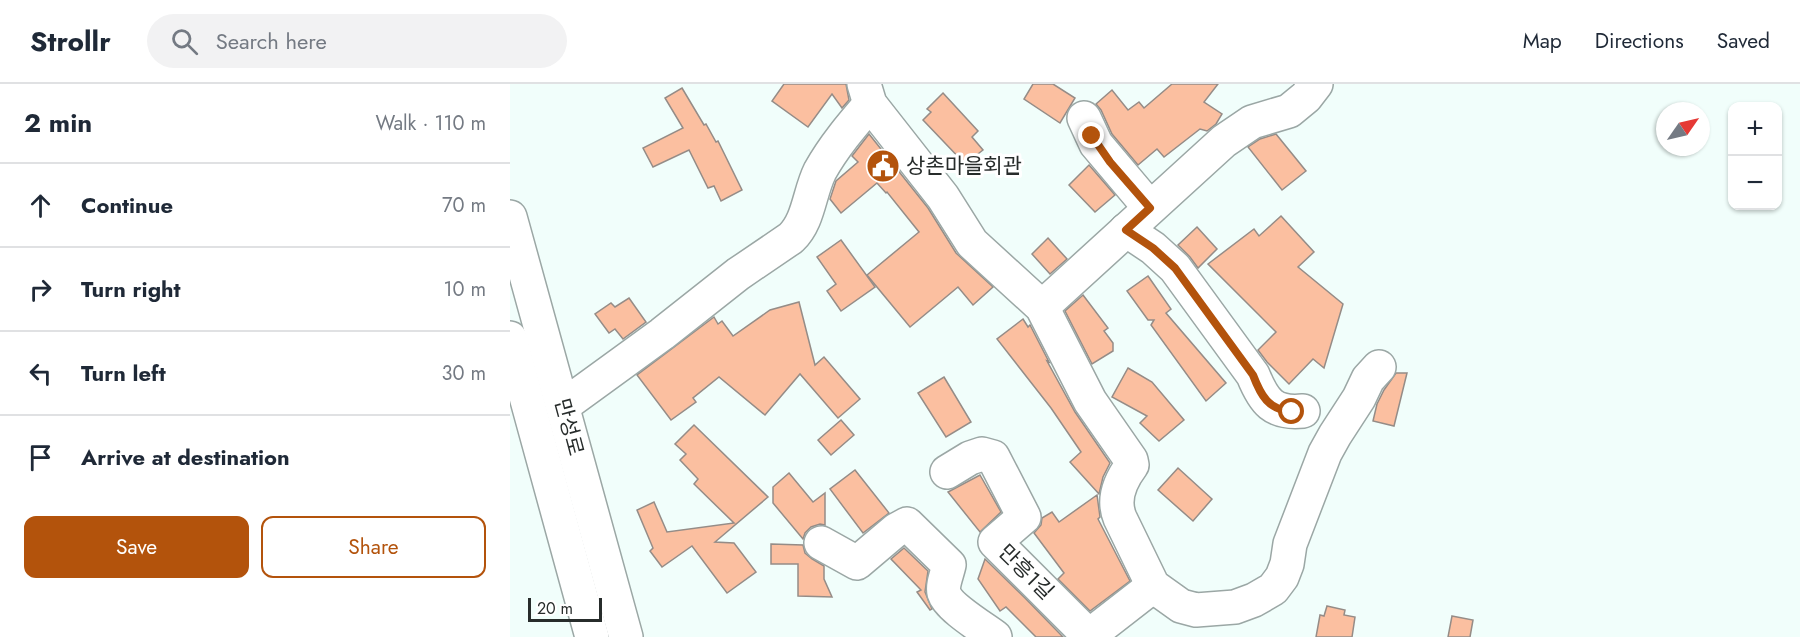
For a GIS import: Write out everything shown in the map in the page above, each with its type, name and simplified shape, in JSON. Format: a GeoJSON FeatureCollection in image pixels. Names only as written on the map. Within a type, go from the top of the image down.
{"type":"FeatureCollection","features":[{"type":"Feature","properties":{"kind":"street"},"geometry":{"type":"LineString","coordinates":[[1042,307],[1224,141],[1252,122],[1289,111],[1306,97],[1316,84]]}},
{"type":"Feature","properties":{"kind":"street"},"geometry":{"type":"LineString","coordinates":[[563,406],[662,334],[738,274],[791,238],[802,226],[812,191],[828,157],[867,94],[943,197],[972,243],[1042,307],[1090,401],[1131,460],[1132,465],[1117,494],[1116,509],[1153,586],[1181,606],[1196,610],[1235,607],[1254,600],[1273,589],[1282,577],[1287,564],[1290,544],[1325,453],[1368,379],[1379,367]]}},
{"type":"Feature","properties":{"kind":"street"},"geometry":{"type":"LineString","coordinates":[[1084,118],[1096,144],[1150,208]]}},
{"type":"Feature","properties":{"kind":"street","name":"만성로"},"geometry":{"type":"LineString","coordinates":[[510,217],[626,637]]}},
{"type":"Feature","properties":{"kind":"street"},"geometry":{"type":"LineString","coordinates":[[1126,230],[1153,248],[1175,268],[1253,375],[1258,388],[1273,407],[1280,411],[1303,411]]}},
{"type":"Feature","properties":{"kind":"street","name":"만성로"},"geometry":{"type":"LineString","coordinates":[[510,338],[592,637]]}},
{"type":"Feature","properties":{"kind":"street","name":"만흥1길"},"geometry":{"type":"LineString","coordinates":[[947,472],[970,458],[982,454],[993,458],[1024,517],[995,542],[1090,637]]}},
{"type":"Feature","properties":{"kind":"street"},"geometry":{"type":"LineString","coordinates":[[821,543],[857,563],[896,530],[907,524],[949,565],[944,594],[950,603],[995,637]]}},
{"type":"Feature","properties":{"kind":"street"},"geometry":{"type":"LineString","coordinates":[[1090,637],[1153,586]]}},
{"type":"Feature","properties":{"kind":"building"},"geometry":{"type":"Polygon","coordinates":[[[784,84],[846,84],[849,100],[842,108],[832,94],[808,127],[772,101],[784,84]]]}},
{"type":"Feature","properties":{"kind":"building"},"geometry":{"type":"Polygon","coordinates":[[[1033,84],[1053,84],[1075,98],[1060,123],[1024,99],[1033,84]]]}},
{"type":"Feature","properties":{"kind":"building"},"geometry":{"type":"Polygon","coordinates":[[[1172,84],[1218,84],[1204,102],[1222,114],[1216,124],[1207,131],[1200,129],[1164,157],[1157,149],[1138,165],[1112,134],[1096,104],[1112,90],[1128,110],[1139,102],[1144,108],[1172,84]]]}},
{"type":"Feature","properties":{"kind":"building"},"geometry":{"type":"Polygon","coordinates":[[[682,88],[704,125],[706,124],[716,142],[718,141],[742,190],[721,201],[714,186],[708,188],[689,150],[653,167],[643,148],[683,128],[665,98],[682,88]]]}},
{"type":"Feature","properties":{"kind":"building"},"geometry":{"type":"Polygon","coordinates":[[[943,93],[978,131],[972,137],[983,150],[965,164],[923,120],[931,112],[927,109],[943,93]]]}},
{"type":"Feature","properties":{"kind":"building"},"geometry":{"type":"Polygon","coordinates":[[[869,134],[928,208],[956,253],[993,287],[973,305],[958,287],[910,327],[867,275],[919,232],[877,183],[841,213],[830,199],[836,181],[858,162],[852,156],[869,134]]]}},
{"type":"Feature","properties":{"kind":"building"},"geometry":{"type":"Polygon","coordinates":[[[1276,134],[1306,171],[1282,190],[1248,147],[1260,139],[1276,134]]]}},
{"type":"Feature","properties":{"kind":"building"},"geometry":{"type":"Polygon","coordinates":[[[1089,165],[1115,195],[1095,212],[1069,185],[1089,165]]]}},
{"type":"Feature","properties":{"kind":"building"},"geometry":{"type":"Polygon","coordinates":[[[1281,216],[1314,252],[1298,267],[1343,304],[1324,368],[1313,359],[1289,384],[1258,350],[1276,332],[1208,264],[1254,229],[1259,236],[1281,216]]]}},
{"type":"Feature","properties":{"kind":"building"},"geometry":{"type":"Polygon","coordinates":[[[1197,227],[1217,249],[1198,268],[1178,245],[1197,227]]]}},
{"type":"Feature","properties":{"kind":"building"},"geometry":{"type":"Polygon","coordinates":[[[1048,238],[1067,259],[1050,274],[1032,254],[1048,238]]]}},
{"type":"Feature","properties":{"kind":"building"},"geometry":{"type":"Polygon","coordinates":[[[841,240],[875,287],[841,311],[827,291],[836,284],[817,257],[841,240]]]}},
{"type":"Feature","properties":{"kind":"building"},"geometry":{"type":"Polygon","coordinates":[[[1148,276],[1171,309],[1166,313],[1226,383],[1206,401],[1151,325],[1154,320],[1148,320],[1127,291],[1148,276]]]}},
{"type":"Feature","properties":{"kind":"building"},"geometry":{"type":"Polygon","coordinates":[[[1083,295],[1108,328],[1104,331],[1113,343],[1113,351],[1092,364],[1065,311],[1083,295]]]}},
{"type":"Feature","properties":{"kind":"building"},"geometry":{"type":"Polygon","coordinates":[[[629,298],[646,322],[623,339],[615,329],[609,333],[595,314],[611,303],[615,307],[629,298]]]}},
{"type":"Feature","properties":{"kind":"building"},"geometry":{"type":"Polygon","coordinates":[[[799,302],[815,365],[824,357],[860,399],[838,418],[800,374],[765,415],[719,377],[693,398],[696,402],[671,420],[637,375],[714,317],[718,324],[722,321],[733,336],[770,310],[799,302]]]}},
{"type":"Feature","properties":{"kind":"building"},"geometry":{"type":"Polygon","coordinates":[[[1023,319],[1028,327],[1030,325],[1075,412],[1110,463],[1103,477],[1099,494],[1070,462],[1081,452],[1051,408],[997,339],[1023,319]]]}},
{"type":"Feature","properties":{"kind":"building"},"geometry":{"type":"Polygon","coordinates":[[[1128,368],[1152,382],[1184,420],[1159,441],[1140,423],[1147,416],[1112,397],[1128,368]]]}},
{"type":"Feature","properties":{"kind":"building"},"geometry":{"type":"Polygon","coordinates":[[[1396,373],[1407,373],[1394,426],[1373,421],[1377,404],[1396,373]]]}},
{"type":"Feature","properties":{"kind":"building"},"geometry":{"type":"Polygon","coordinates":[[[944,377],[971,422],[946,437],[918,393],[944,377]]]}},
{"type":"Feature","properties":{"kind":"building"},"geometry":{"type":"Polygon","coordinates":[[[841,420],[854,435],[831,455],[818,440],[841,420]]]}},
{"type":"Feature","properties":{"kind":"building"},"geometry":{"type":"Polygon","coordinates":[[[694,425],[768,497],[715,542],[734,543],[756,572],[727,593],[692,546],[662,567],[650,551],[653,548],[637,510],[654,502],[667,532],[734,523],[694,484],[698,479],[680,460],[686,454],[675,444],[694,425]]]}},
{"type":"Feature","properties":{"kind":"building"},"geometry":{"type":"Polygon","coordinates":[[[1178,468],[1212,499],[1193,521],[1158,490],[1178,468]]]}},
{"type":"Feature","properties":{"kind":"building"},"geometry":{"type":"Polygon","coordinates":[[[855,470],[889,513],[863,533],[830,489],[855,470]]]}},
{"type":"Feature","properties":{"kind":"building"},"geometry":{"type":"Polygon","coordinates":[[[789,473],[813,502],[825,493],[825,525],[811,527],[803,539],[773,503],[773,487],[789,473]]]}},
{"type":"Feature","properties":{"kind":"building"},"geometry":{"type":"Polygon","coordinates":[[[980,475],[1001,512],[980,532],[948,492],[980,475]]]}},
{"type":"Feature","properties":{"kind":"building"},"geometry":{"type":"Polygon","coordinates":[[[1097,495],[1100,517],[1098,519],[1130,581],[1090,611],[1058,579],[1064,573],[1034,533],[1041,525],[1042,518],[1052,512],[1059,522],[1097,495]]]}},
{"type":"Feature","properties":{"kind":"building"},"geometry":{"type":"Polygon","coordinates":[[[771,544],[803,545],[805,553],[824,566],[824,579],[832,597],[798,596],[798,564],[771,564],[771,544]]]}},
{"type":"Feature","properties":{"kind":"building"},"geometry":{"type":"Polygon","coordinates":[[[904,548],[928,571],[925,592],[932,609],[930,610],[917,592],[921,590],[891,559],[904,548]]]}},
{"type":"Feature","properties":{"kind":"building"},"geometry":{"type":"Polygon","coordinates":[[[985,559],[1063,637],[1036,637],[1006,607],[1000,611],[978,579],[985,559]]]}},
{"type":"Feature","properties":{"kind":"building"},"geometry":{"type":"Polygon","coordinates":[[[1327,606],[1345,610],[1344,615],[1355,617],[1352,637],[1316,637],[1320,615],[1324,616],[1327,606]]]}},
{"type":"Feature","properties":{"kind":"building"},"geometry":{"type":"Polygon","coordinates":[[[1452,616],[1473,620],[1470,637],[1448,637],[1452,616]]]}},
{"type":"Feature","properties":{"kind":"place","name":"상촌마을회관"},"geometry":{"type":"Point","coordinates":[883,166]}},
{"type":"Feature","properties":{"kind":"route"},"geometry":{"type":"LineString","coordinates":[[1092,136],[1110,162],[1150,208],[1126,230],[1153,248],[1175,268],[1253,375],[1258,388],[1273,407],[1280,411],[1292,412]]}}]}
